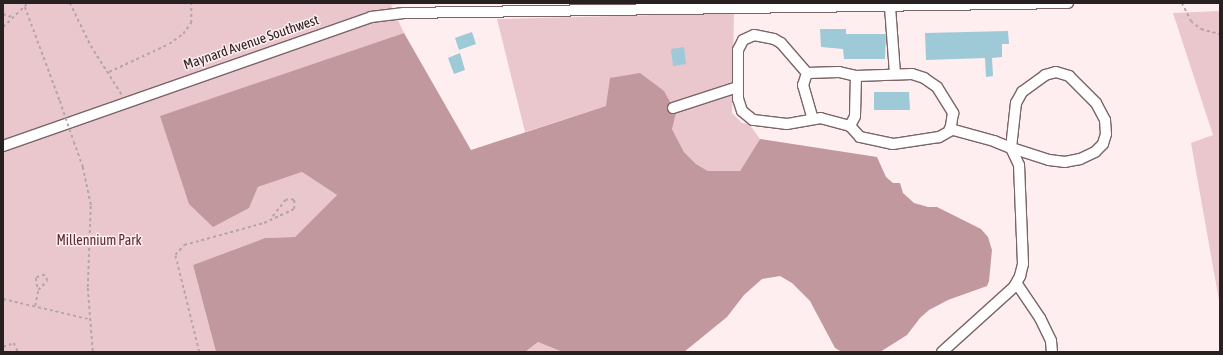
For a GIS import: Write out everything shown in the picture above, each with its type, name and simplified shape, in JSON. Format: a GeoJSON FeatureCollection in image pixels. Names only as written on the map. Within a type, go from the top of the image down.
{"type":"FeatureCollection","features":[{"type":"Feature","properties":{"kind":"street","name":"Maynard Avenue Southwest"},"geometry":{"type":"LineString","coordinates":[[3,146],[371,16],[404,12],[890,7],[1068,3]]}},
{"type":"Feature","properties":{"kind":"street"},"geometry":{"type":"LineString","coordinates":[[890,7],[895,73]]}},
{"type":"Feature","properties":{"kind":"street"},"geometry":{"type":"LineString","coordinates":[[754,35],[774,39],[781,43],[807,73],[839,72],[856,76],[895,73],[912,74],[924,78],[937,87],[953,113],[950,130],[939,137],[893,144],[860,137],[850,126],[812,117],[787,124],[753,120],[742,111],[738,99],[738,50],[743,40],[754,35]]}},
{"type":"Feature","properties":{"kind":"street"},"geometry":{"type":"LineString","coordinates":[[942,352],[1017,284],[1023,264],[1022,212],[1019,165],[1011,148],[1016,103],[1022,92],[1045,75],[1056,72],[1068,76],[1096,103],[1105,120],[1106,134],[1103,144],[1095,152],[1080,159],[1065,162],[1050,160],[1011,148],[950,130]]}},
{"type":"Feature","properties":{"kind":"street"},"geometry":{"type":"LineString","coordinates":[[807,73],[803,85],[812,117]]}},
{"type":"Feature","properties":{"kind":"street"},"geometry":{"type":"LineString","coordinates":[[850,126],[855,116],[856,76]]}},
{"type":"Feature","properties":{"kind":"street"},"geometry":{"type":"LineString","coordinates":[[673,108],[738,87]]}},
{"type":"Feature","properties":{"kind":"street"},"geometry":{"type":"LineString","coordinates":[[1017,284],[1040,318],[1051,341],[1052,352]]}},
{"type":"Feature","properties":{"kind":"path"},"geometry":{"type":"LineString","coordinates":[[3,25],[28,3]]}},
{"type":"Feature","properties":{"kind":"path"},"geometry":{"type":"LineString","coordinates":[[70,3],[91,46],[109,72],[125,102]]}},
{"type":"Feature","properties":{"kind":"path"},"geometry":{"type":"LineString","coordinates":[[109,72],[162,47],[183,34],[191,23],[191,3]]}},
{"type":"Feature","properties":{"kind":"path"},"geometry":{"type":"LineString","coordinates":[[1182,3],[1191,21],[1201,29],[1220,34]]}},
{"type":"Feature","properties":{"kind":"path"},"geometry":{"type":"LineString","coordinates":[[25,6],[83,168],[92,206],[88,319],[93,352]]}},
{"type":"Feature","properties":{"kind":"path"},"geometry":{"type":"LineString","coordinates":[[3,14],[12,17]]}},
{"type":"Feature","properties":{"kind":"path"},"geometry":{"type":"LineString","coordinates":[[199,352],[175,255],[184,245],[264,223],[294,209],[294,200],[286,200],[272,218]]}},
{"type":"Feature","properties":{"kind":"path"},"geometry":{"type":"LineString","coordinates":[[35,306],[38,290],[36,278],[45,275],[46,285],[38,290]]}},
{"type":"Feature","properties":{"kind":"path"},"geometry":{"type":"LineString","coordinates":[[3,299],[88,319]]}},
{"type":"Feature","properties":{"kind":"path"},"geometry":{"type":"LineString","coordinates":[[3,347],[14,343],[18,352]]}},
{"type":"Feature","properties":{"kind":"green space","name":"Millennium Park"},"geometry":{"type":"Polygon","coordinates":[[[3,3],[423,3],[391,5],[404,33],[161,116],[249,208],[258,187],[302,172],[337,195],[295,237],[265,238],[193,265],[216,352],[3,352],[3,3]]]}},
{"type":"Feature","properties":{"kind":"green space"},"geometry":{"type":"Polygon","coordinates":[[[1220,11],[1220,306],[1191,143],[1213,135],[1173,13],[1220,11]]]}},
{"type":"Feature","properties":{"kind":"green space"},"geometry":{"type":"Polygon","coordinates":[[[734,13],[732,113],[742,123],[749,124],[760,139],[740,171],[708,171],[696,164],[684,152],[672,129],[673,119],[606,106],[525,132],[497,19],[734,13]]]}},
{"type":"Feature","properties":{"kind":"green space"},"geometry":{"type":"Polygon","coordinates":[[[538,342],[563,350],[563,352],[525,352],[538,342]]]}},
{"type":"Feature","properties":{"kind":"shaded area"},"geometry":{"type":"Polygon","coordinates":[[[404,33],[471,150],[606,106],[610,78],[640,73],[664,91],[676,113],[672,129],[684,152],[696,164],[708,171],[740,171],[760,139],[877,157],[886,177],[893,183],[900,183],[903,193],[914,203],[928,207],[937,207],[981,229],[988,237],[992,250],[989,281],[987,286],[948,300],[929,310],[920,318],[907,335],[880,352],[842,352],[835,348],[810,301],[792,283],[780,276],[762,279],[744,295],[727,317],[684,352],[563,352],[538,342],[525,352],[216,352],[193,265],[265,238],[295,237],[337,195],[302,172],[258,187],[249,208],[213,227],[189,204],[160,116],[404,33]]]}},
{"type":"Feature","properties":{"kind":"building"},"geometry":{"type":"Polygon","coordinates":[[[820,29],[846,29],[846,34],[886,34],[885,59],[844,59],[843,49],[821,47],[820,29]]]}},
{"type":"Feature","properties":{"kind":"building"},"geometry":{"type":"Polygon","coordinates":[[[1008,31],[1009,44],[1002,44],[1002,57],[992,58],[993,76],[986,77],[985,58],[926,60],[925,33],[1008,31]]]}},
{"type":"Feature","properties":{"kind":"building"},"geometry":{"type":"Polygon","coordinates":[[[472,32],[476,44],[459,50],[455,38],[472,32]]]}},
{"type":"Feature","properties":{"kind":"building"},"geometry":{"type":"Polygon","coordinates":[[[684,47],[686,64],[673,66],[671,49],[684,47]]]}},
{"type":"Feature","properties":{"kind":"building"},"geometry":{"type":"Polygon","coordinates":[[[460,53],[465,70],[454,74],[448,58],[460,53]]]}},
{"type":"Feature","properties":{"kind":"building"},"geometry":{"type":"Polygon","coordinates":[[[874,92],[909,92],[910,110],[874,110],[874,92]]]}}]}
